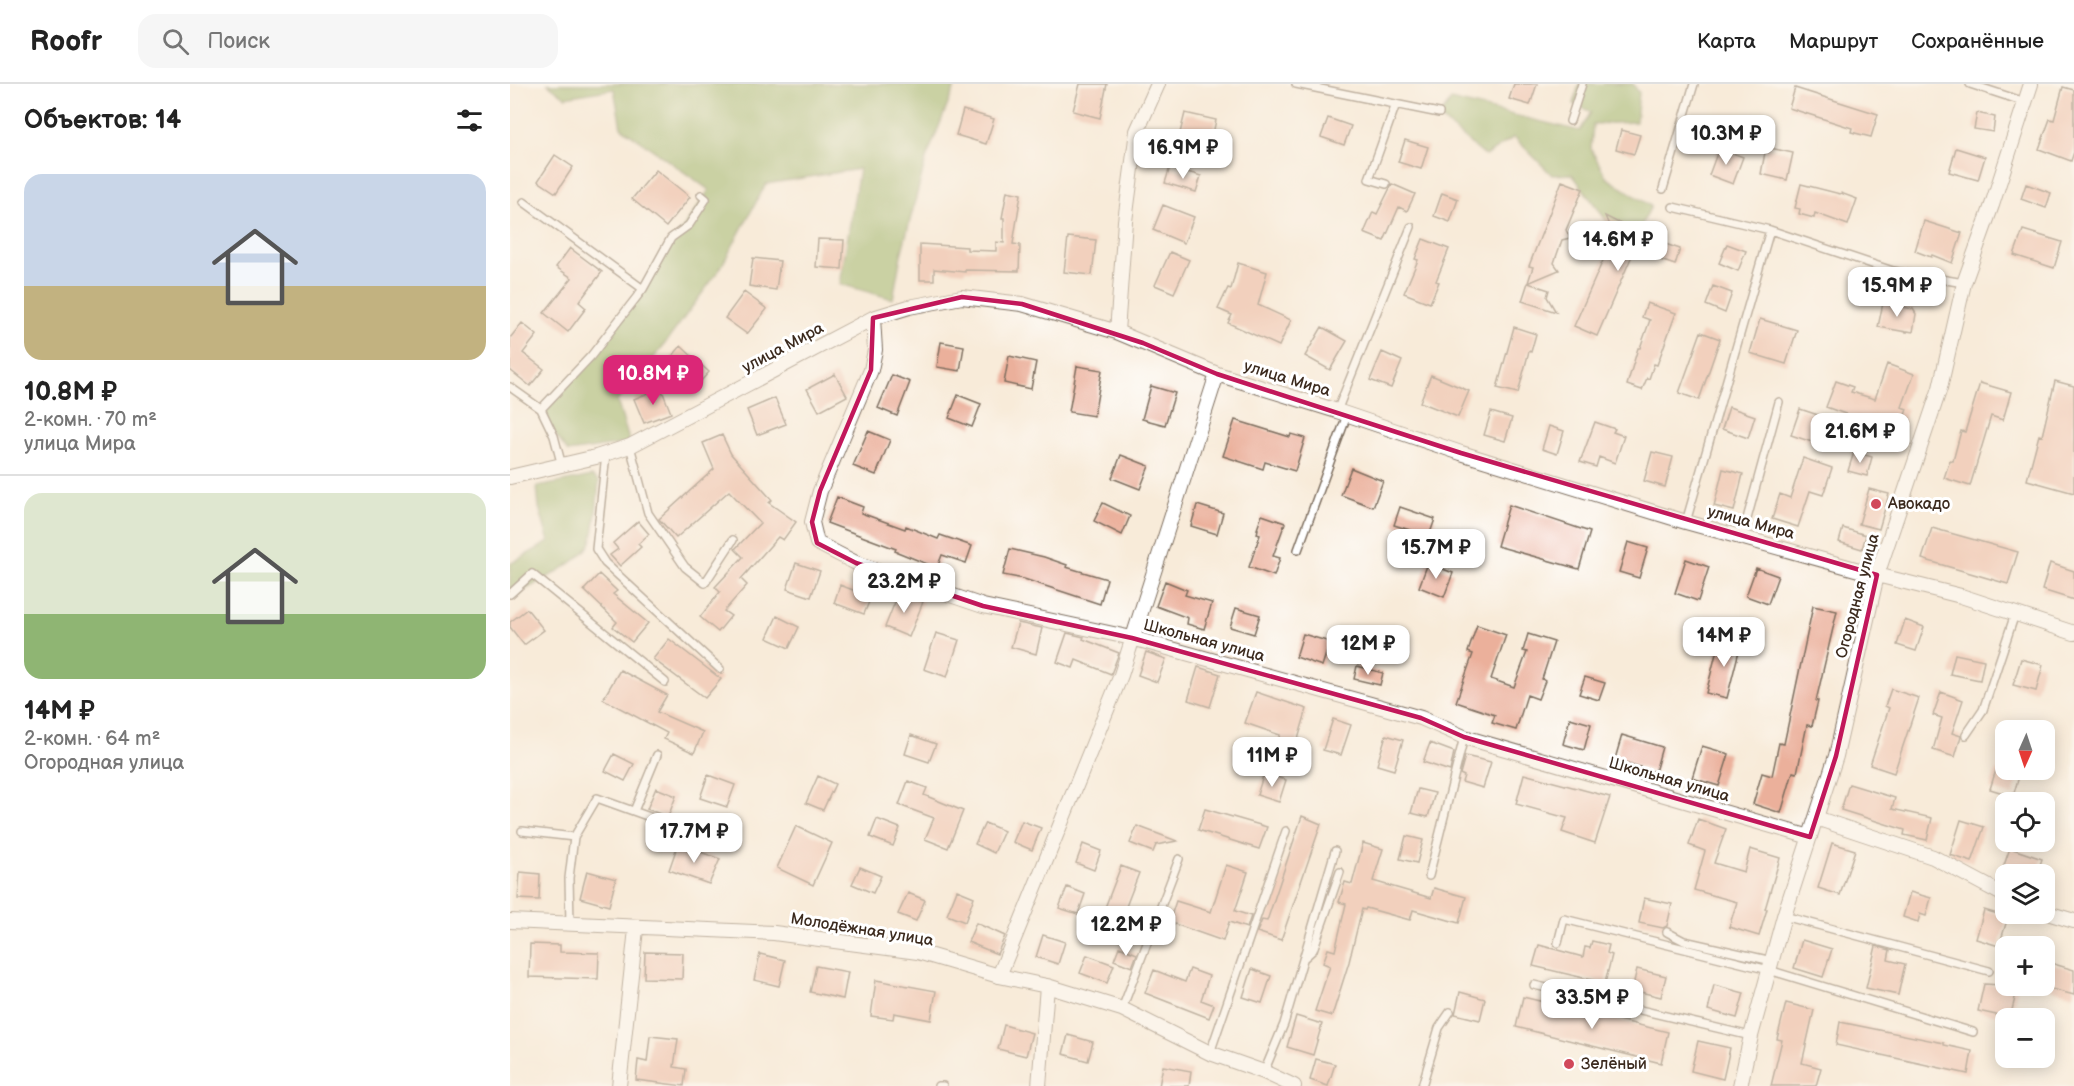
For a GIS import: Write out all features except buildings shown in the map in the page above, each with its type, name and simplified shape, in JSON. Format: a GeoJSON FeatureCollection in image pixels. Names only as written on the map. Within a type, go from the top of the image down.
{"type":"FeatureCollection","features":[{"type":"Feature","properties":{"kind":"street"},"geometry":{"type":"LineString","coordinates":[[1117,332],[1125,221],[1137,131],[1158,84]]}},
{"type":"Feature","properties":{"kind":"street","name":"Огородная улица"},"geometry":{"type":"LineString","coordinates":[[1740,1086],[1751,1036],[1784,916],[1836,756],[1877,575],[1940,388],[1964,283],[2031,84]]}},
{"type":"Feature","properties":{"kind":"street","name":"улица Мира"},"geometry":{"type":"LineString","coordinates":[[510,477],[562,466],[630,446],[873,318],[909,307],[962,297],[1022,304],[1117,332],[1217,374],[1461,453],[1686,522],[1961,596],[2015,614],[2073,629]]}},
{"type":"Feature","properties":{"kind":"street","name":"Школьная улица"},"geometry":{"type":"LineString","coordinates":[[873,318],[875,350],[871,370],[820,491],[812,522],[817,543],[856,563],[983,606],[1132,638],[1421,718],[1464,737],[1810,837]]}},
{"type":"Feature","properties":{"kind":"street"},"geometry":{"type":"LineString","coordinates":[[999,976],[1121,675],[1217,374]]}},
{"type":"Feature","properties":{"kind":"street"},"geometry":{"type":"LineString","coordinates":[[1816,818],[1933,857],[1995,890]]}},
{"type":"Feature","properties":{"kind":"street"},"geometry":{"type":"LineString","coordinates":[[2055,915],[2074,921]]}},
{"type":"Feature","properties":{"kind":"street","name":"Молодёжная улица"},"geometry":{"type":"LineString","coordinates":[[510,921],[774,933],[918,952],[999,976],[1047,986],[1122,1009],[1210,1053],[1264,1072],[1294,1086]]}},
{"type":"Feature","properties":{"kind":"street"},"geometry":{"type":"LineString","coordinates":[[619,1086],[636,928]]}},
{"type":"Feature","properties":{"kind":"street"},"geometry":{"type":"LineString","coordinates":[[1039,1086],[1047,986]]}},
{"type":"Feature","properties":{"kind":"lane"},"geometry":{"type":"LineString","coordinates":[[1296,84],[1439,113]]}},
{"type":"Feature","properties":{"kind":"lane"},"geometry":{"type":"LineString","coordinates":[[1570,121],[1582,84]]}},
{"type":"Feature","properties":{"kind":"lane"},"geometry":{"type":"LineString","coordinates":[[1663,189],[1694,84]]}},
{"type":"Feature","properties":{"kind":"lane"},"geometry":{"type":"LineString","coordinates":[[1970,84],[2025,102]]}},
{"type":"Feature","properties":{"kind":"lane"},"geometry":{"type":"LineString","coordinates":[[1386,184],[1369,178],[1396,104]]}},
{"type":"Feature","properties":{"kind":"lane"},"geometry":{"type":"LineString","coordinates":[[541,410],[591,356],[643,289],[671,238],[689,225],[706,199],[701,195]]}},
{"type":"Feature","properties":{"kind":"lane"},"geometry":{"type":"LineString","coordinates":[[524,202],[643,289]]}},
{"type":"Feature","properties":{"kind":"lane"},"geometry":{"type":"LineString","coordinates":[[1673,207],[1770,230],[1893,271],[1964,283]]}},
{"type":"Feature","properties":{"kind":"lane"},"geometry":{"type":"LineString","coordinates":[[1298,550],[1342,413],[1411,227]]}},
{"type":"Feature","properties":{"kind":"lane"},"geometry":{"type":"LineString","coordinates":[[1686,522],[1770,230]]}},
{"type":"Feature","properties":{"kind":"lane"},"geometry":{"type":"LineString","coordinates":[[510,387],[541,410],[554,436],[562,466]]}},
{"type":"Feature","properties":{"kind":"lane"},"geometry":{"type":"LineString","coordinates":[[1742,537],[1779,402]]}},
{"type":"Feature","properties":{"kind":"lane"},"geometry":{"type":"LineString","coordinates":[[630,446],[648,513],[685,567],[705,583],[734,540]]}},
{"type":"Feature","properties":{"kind":"lane"},"geometry":{"type":"LineString","coordinates":[[606,454],[596,549],[605,563],[720,669]]}},
{"type":"Feature","properties":{"kind":"lane"},"geometry":{"type":"LineString","coordinates":[[510,594],[532,574],[665,682]]}},
{"type":"Feature","properties":{"kind":"lane"},"geometry":{"type":"LineString","coordinates":[[1966,735],[1983,710],[2015,614]]}},
{"type":"Feature","properties":{"kind":"lane"},"geometry":{"type":"LineString","coordinates":[[1429,876],[1464,737]]}},
{"type":"Feature","properties":{"kind":"lane"},"geometry":{"type":"LineString","coordinates":[[634,812],[657,755]]}},
{"type":"Feature","properties":{"kind":"lane"},"geometry":{"type":"LineString","coordinates":[[570,924],[569,878],[574,837],[597,798],[708,838]]}},
{"type":"Feature","properties":{"kind":"lane"},"geometry":{"type":"LineString","coordinates":[[522,831],[574,837]]}},
{"type":"Feature","properties":{"kind":"lane"},"geometry":{"type":"LineString","coordinates":[[1210,1053],[1286,831]]}},
{"type":"Feature","properties":{"kind":"lane"},"geometry":{"type":"LineString","coordinates":[[1264,1072],[1284,1024],[1335,851]]}},
{"type":"Feature","properties":{"kind":"lane"},"geometry":{"type":"LineString","coordinates":[[1122,1009],[1179,859]]}},
{"type":"Feature","properties":{"kind":"lane"},"geometry":{"type":"LineString","coordinates":[[1304,958],[1313,950],[1340,872]]}},
{"type":"Feature","properties":{"kind":"lane"},"geometry":{"type":"LineString","coordinates":[[1784,916],[1989,971]]}},
{"type":"Feature","properties":{"kind":"lane"},"geometry":{"type":"LineString","coordinates":[[1558,943],[1564,919],[1770,966]]}},
{"type":"Feature","properties":{"kind":"lane"},"geometry":{"type":"LineString","coordinates":[[1667,932],[1684,941],[1770,966],[1973,1032]]}},
{"type":"Feature","properties":{"kind":"lane"},"geometry":{"type":"LineString","coordinates":[[1534,985],[1751,1036]]}},
{"type":"Feature","properties":{"kind":"lane"},"geometry":{"type":"LineString","coordinates":[[1422,1086],[1439,1028],[1450,1012]]}},
{"type":"Feature","properties":{"kind":"lane"},"geometry":{"type":"LineString","coordinates":[[938,1086],[943,1086]]}},
{"type":"Feature","properties":{"kind":"highlighted area"},"geometry":{"type":"Polygon","coordinates":[[[962,297],[1022,304],[1143,343],[1217,374],[1461,453],[1877,575],[1836,756],[1810,837],[1464,737],[1421,718],[1132,638],[983,606],[856,563],[817,543],[812,522],[820,491],[871,370],[873,318],[962,297]]]}},
{"type":"Feature","properties":{"kind":"green space"},"geometry":{"type":"Polygon","coordinates":[[[548,84],[956,84],[926,159],[901,255],[893,299],[840,284],[859,169],[766,184],[720,269],[661,349],[617,401],[630,443],[568,452],[541,415],[602,347],[709,190],[621,127],[614,89],[565,97],[548,84]]]}},
{"type":"Feature","properties":{"kind":"green space"},"geometry":{"type":"Polygon","coordinates":[[[1579,84],[1633,84],[1639,93],[1636,122],[1593,124],[1591,149],[1607,178],[1651,206],[1629,251],[1572,174],[1552,175],[1514,137],[1485,156],[1439,117],[1451,100],[1580,131],[1591,112],[1574,104],[1579,84]]]}},
{"type":"Feature","properties":{"kind":"green space"},"geometry":{"type":"Polygon","coordinates":[[[592,476],[599,481],[594,529],[591,542],[586,550],[567,566],[510,598],[510,564],[549,542],[539,507],[537,487],[592,476]]]}},
{"type":"Feature","properties":{"kind":"place","name":"Авокадо"},"geometry":{"type":"Point","coordinates":[1876,504]}},
{"type":"Feature","properties":{"kind":"place","name":"Зелёный"},"geometry":{"type":"Point","coordinates":[1569,1064]}}]}
